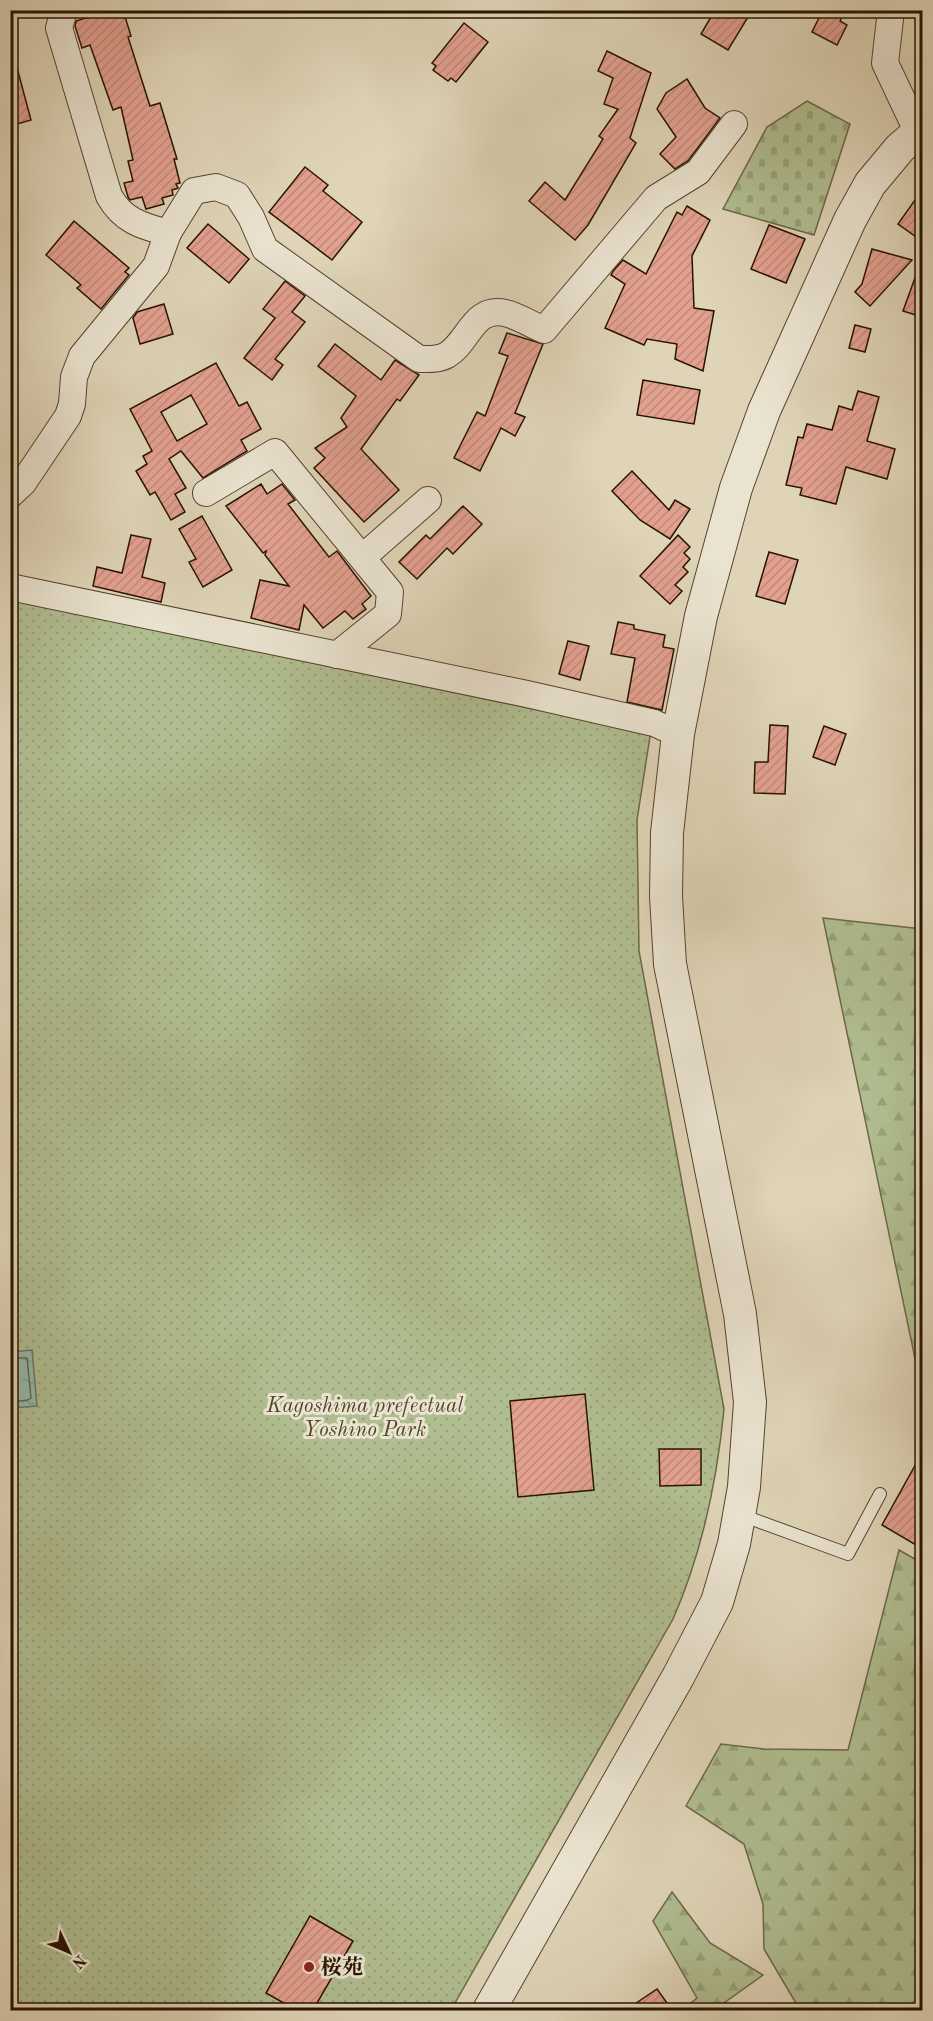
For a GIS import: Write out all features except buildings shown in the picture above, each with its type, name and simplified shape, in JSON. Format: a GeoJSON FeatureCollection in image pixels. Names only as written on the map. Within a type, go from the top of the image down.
{"type":"FeatureCollection","features":[{"type":"Feature","properties":{"kind":"street"},"geometry":{"type":"LineString","coordinates":[[64,10],[59,28],[109,196],[115,207],[134,224],[168,233]]}},
{"type":"Feature","properties":{"kind":"street"},"geometry":{"type":"LineString","coordinates":[[489,2010],[613,1794],[717,1602],[740,1514],[748,1450],[750,1402],[740,1314],[670,964],[666,896],[667,833],[678,734],[704,606],[736,489],[764,411],[850,220],[870,184],[900,148],[920,131],[885,63],[891,10]]}},
{"type":"Feature","properties":{"kind":"street"},"geometry":{"type":"LineString","coordinates":[[10,495],[23,483],[68,416],[72,404],[76,368],[82,356],[156,266],[168,233],[194,191],[216,187],[237,195],[265,249],[419,358],[436,360],[449,354],[477,320],[487,313],[505,313],[544,330],[656,198],[698,172],[734,123]]}},
{"type":"Feature","properties":{"kind":"street"},"geometry":{"type":"LineString","coordinates":[[206,493],[275,452],[363,557],[390,592],[388,614],[337,655]]}},
{"type":"Feature","properties":{"kind":"street"},"geometry":{"type":"LineString","coordinates":[[363,557],[428,500]]}},
{"type":"Feature","properties":{"kind":"street"},"geometry":{"type":"LineString","coordinates":[[10,587],[654,723],[678,734]]}},
{"type":"Feature","properties":{"kind":"lane"},"geometry":{"type":"LineString","coordinates":[[740,1514],[848,1554],[880,1494]]}},
{"type":"Feature","properties":{"kind":"green space"},"geometry":{"type":"Polygon","coordinates":[[[807,101],[850,124],[814,235],[723,209],[767,127],[807,101]]]}},
{"type":"Feature","properties":{"kind":"green space","name":"Kagoshima prefectual Yoshino Park"},"geometry":{"type":"Polygon","coordinates":[[[11,600],[533,709],[651,730],[637,820],[639,951],[724,1409],[717,1463],[700,1543],[673,1619],[451,2010],[11,2010],[11,600]]]}},
{"type":"Feature","properties":{"kind":"green space"},"geometry":{"type":"Polygon","coordinates":[[[823,918],[922,929],[922,1392],[823,918]]]}},
{"type":"Feature","properties":{"kind":"green space"},"geometry":{"type":"Polygon","coordinates":[[[899,1550],[922,1563],[922,1815],[919,1841],[922,1846],[922,2010],[800,2010],[764,1949],[763,1904],[744,1844],[686,1806],[721,1744],[764,1749],[848,1750],[899,1550]]]}},
{"type":"Feature","properties":{"kind":"green space"},"geometry":{"type":"Polygon","coordinates":[[[672,1892],[710,1943],[763,1975],[714,2010],[682,2010],[697,1998],[653,1921],[672,1892]]]}},
{"type":"Feature","properties":{"kind":"water"},"geometry":{"type":"Polygon","coordinates":[[[32,1350],[37,1406],[11,1408],[11,1352],[32,1350]]]}},
{"type":"Feature","properties":{"kind":"place","name":"桜苑"},"geometry":{"type":"Point","coordinates":[309,1967]}}]}
